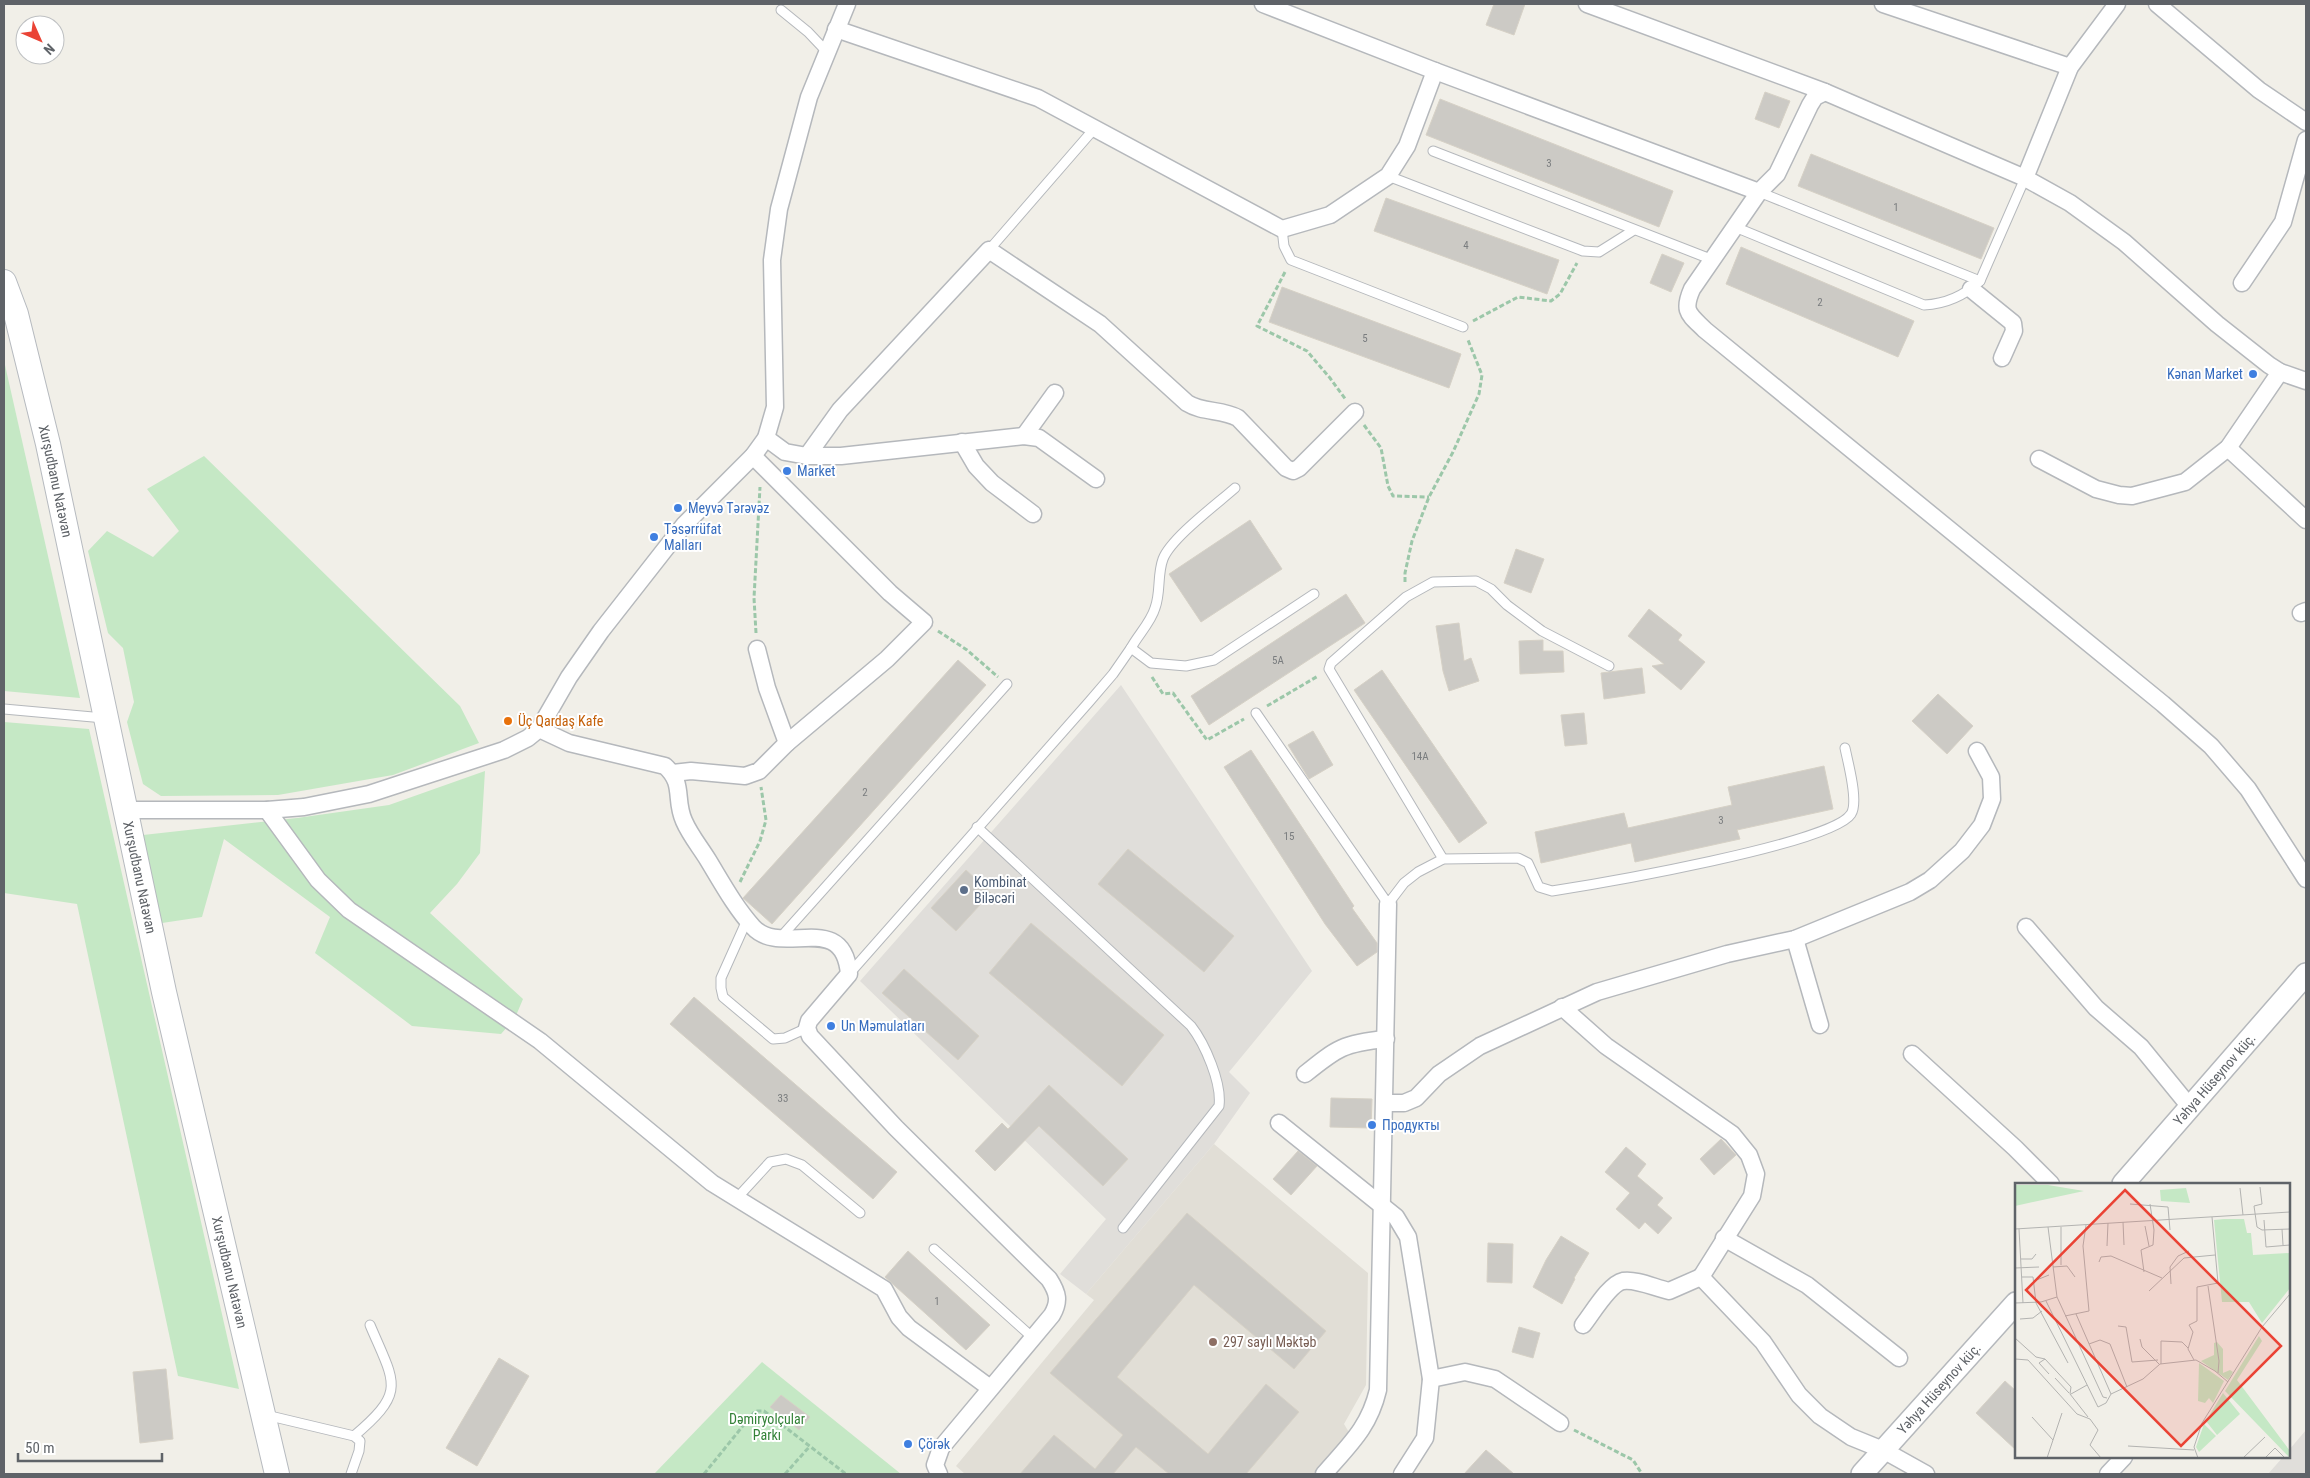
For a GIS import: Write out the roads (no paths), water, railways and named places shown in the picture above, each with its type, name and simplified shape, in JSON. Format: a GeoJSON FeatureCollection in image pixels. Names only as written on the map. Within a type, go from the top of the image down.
{"type":"FeatureCollection","features":[{"type":"Feature","properties":{"kind":"main road","name":"Xurşudbanu Natəvan"},"geometry":{"type":"LineString","coordinates":[[4,282],[16,314],[48,444],[164,992],[277,1474]]}},
{"type":"Feature","properties":{"kind":"street"},"geometry":{"type":"LineString","coordinates":[[126,810],[267,810],[304,807],[395,787],[504,750],[528,738],[539,729],[569,677],[606,623],[698,509],[753,456],[766,438],[775,407],[772,260],[778,209],[809,97],[847,4]]}},
{"type":"Feature","properties":{"kind":"street"},"geometry":{"type":"LineString","coordinates":[[1264,4],[1435,71],[1759,192]]}},
{"type":"Feature","properties":{"kind":"street"},"geometry":{"type":"LineString","coordinates":[[1587,4],[1825,92],[2025,178],[2070,203],[2124,242],[2217,324],[2280,372],[2306,382]]}},
{"type":"Feature","properties":{"kind":"street"},"geometry":{"type":"LineString","coordinates":[[1883,4],[2070,67]]}},
{"type":"Feature","properties":{"kind":"street"},"geometry":{"type":"LineString","coordinates":[[2025,178],[2070,67],[2117,4]]}},
{"type":"Feature","properties":{"kind":"street"},"geometry":{"type":"LineString","coordinates":[[2157,4],[2259,90],[2306,122]]}},
{"type":"Feature","properties":{"kind":"street"},"geometry":{"type":"LineString","coordinates":[[836,29],[1038,98],[1282,229],[1330,215],[1388,176],[1407,146],[1435,71]]}},
{"type":"Feature","properties":{"kind":"street"},"geometry":{"type":"LineString","coordinates":[[1825,92],[1815,97],[1777,174],[1759,192],[1692,289],[1686,302],[1688,313],[1705,330],[2163,704],[2211,746],[2248,789],[2306,879]]}},
{"type":"Feature","properties":{"kind":"street"},"geometry":{"type":"LineString","coordinates":[[2242,283],[2283,222],[2306,140]]}},
{"type":"Feature","properties":{"kind":"street"},"geometry":{"type":"LineString","coordinates":[[807,456],[840,410],[989,250],[1100,324],[1187,403],[1195,408],[1231,414],[1238,418],[1286,468],[1293,471],[1299,468],[1355,412]]}},
{"type":"Feature","properties":{"kind":"street"},"geometry":{"type":"LineString","coordinates":[[1976,285],[2013,323],[2014,331],[2002,358]]}},
{"type":"Feature","properties":{"kind":"street"},"geometry":{"type":"LineString","coordinates":[[2039,460],[2096,489],[2132,496],[2185,482],[2228,448],[2280,372]]}},
{"type":"Feature","properties":{"kind":"street"},"geometry":{"type":"LineString","coordinates":[[1024,436],[1055,393]]}},
{"type":"Feature","properties":{"kind":"street"},"geometry":{"type":"LineString","coordinates":[[766,438],[785,452],[807,456],[841,456],[1024,436],[1039,438],[1096,479]]}},
{"type":"Feature","properties":{"kind":"street"},"geometry":{"type":"LineString","coordinates":[[962,442],[976,466],[992,483],[1032,514]]}},
{"type":"Feature","properties":{"kind":"street"},"geometry":{"type":"LineString","coordinates":[[2228,448],[2306,520]]}},
{"type":"Feature","properties":{"kind":"street"},"geometry":{"type":"LineString","coordinates":[[673,773],[692,771],[745,776],[759,771],[787,743],[887,659],[924,622],[890,593],[753,456]]}},
{"type":"Feature","properties":{"kind":"street"},"geometry":{"type":"LineString","coordinates":[[757,649],[767,688],[787,743]]}},
{"type":"Feature","properties":{"kind":"street"},"geometry":{"type":"LineString","coordinates":[[539,729],[569,743],[664,766],[673,773],[678,783],[678,801],[685,823],[731,898],[757,931],[769,938],[780,939],[807,936],[821,938],[843,950],[848,961],[849,974],[815,1012],[807,1028],[810,1036],[876,1107],[1049,1280],[1056,1290],[1057,1306],[941,1448],[936,1465],[939,1474]]}},
{"type":"Feature","properties":{"kind":"street"},"geometry":{"type":"LineString","coordinates":[[1385,1103],[1404,1102],[1416,1098],[1439,1074],[1480,1046],[1597,992],[1727,954],[1795,940],[1910,892],[1930,880],[1962,851],[1982,825],[1992,799],[1991,777],[1977,751]]}},
{"type":"Feature","properties":{"kind":"street"},"geometry":{"type":"LineString","coordinates":[[267,810],[294,850],[318,880],[349,910],[540,1041],[712,1183],[884,1289],[899,1317],[909,1328],[990,1388]]}},
{"type":"Feature","properties":{"kind":"street"},"geometry":{"type":"LineString","coordinates":[[1324,1474],[1364,1427],[1373,1410],[1378,1390],[1388,904]]}},
{"type":"Feature","properties":{"kind":"street"},"geometry":{"type":"LineString","coordinates":[[2026,927],[2096,1008],[2141,1047],[2190,1108]]}},
{"type":"Feature","properties":{"kind":"street"},"geometry":{"type":"LineString","coordinates":[[1795,940],[1820,1025]]}},
{"type":"Feature","properties":{"kind":"street","name":"Yəhya Hüseynov küç."},"geometry":{"type":"LineString","coordinates":[[2124,1183],[2306,974]]}},
{"type":"Feature","properties":{"kind":"street"},"geometry":{"type":"LineString","coordinates":[[1562,1007],[1606,1046],[1732,1134],[1749,1155],[1756,1174],[1752,1196],[1701,1277],[1669,1291],[1636,1282],[1622,1281],[1609,1290],[1583,1325]]}},
{"type":"Feature","properties":{"kind":"street"},"geometry":{"type":"LineString","coordinates":[[1305,1074],[1334,1050],[1357,1042],[1386,1039]]}},
{"type":"Feature","properties":{"kind":"street"},"geometry":{"type":"LineString","coordinates":[[1912,1054],[2015,1148],[2050,1183]]}},
{"type":"Feature","properties":{"kind":"street"},"geometry":{"type":"LineString","coordinates":[[1279,1123],[1396,1216],[1408,1237],[1430,1379],[1425,1438],[1402,1474]]}},
{"type":"Feature","properties":{"kind":"street"},"geometry":{"type":"LineString","coordinates":[[1724,1238],[1807,1285],[1900,1358]]}},
{"type":"Feature","properties":{"kind":"street"},"geometry":{"type":"LineString","coordinates":[[1701,1277],[1763,1342],[1799,1395],[1820,1416],[1851,1437],[1883,1450],[1926,1474]]}},
{"type":"Feature","properties":{"kind":"street","name":"Yəhya Hüseynov küç."},"geometry":{"type":"LineString","coordinates":[[1862,1474],[2015,1304]]}},
{"type":"Feature","properties":{"kind":"street"},"geometry":{"type":"LineString","coordinates":[[1430,1379],[1466,1372],[1495,1380],[1560,1423]]}},
{"type":"Feature","properties":{"kind":"street"},"geometry":{"type":"LineString","coordinates":[[2108,1474],[2123,1458]]}},
{"type":"Feature","properties":{"kind":"lane"},"geometry":{"type":"LineString","coordinates":[[781,10],[808,32],[827,52]]}},
{"type":"Feature","properties":{"kind":"lane"},"geometry":{"type":"LineString","coordinates":[[989,250],[1094,129]]}},
{"type":"Feature","properties":{"kind":"lane"},"geometry":{"type":"LineString","coordinates":[[1433,151],[1713,260]]}},
{"type":"Feature","properties":{"kind":"lane"},"geometry":{"type":"LineString","coordinates":[[1388,176],[1583,251],[1599,252],[1634,230]]}},
{"type":"Feature","properties":{"kind":"lane"},"geometry":{"type":"LineString","coordinates":[[1735,227],[1924,305],[1940,304],[1976,285],[2025,178]]}},
{"type":"Feature","properties":{"kind":"lane"},"geometry":{"type":"LineString","coordinates":[[1759,192],[1976,285]]}},
{"type":"Feature","properties":{"kind":"lane"},"geometry":{"type":"LineString","coordinates":[[1282,229],[1284,246],[1291,260],[1462,326]]}},
{"type":"Feature","properties":{"kind":"lane"},"geometry":{"type":"LineString","coordinates":[[849,974],[1089,702],[1130,648],[1155,610],[1159,594],[1158,578],[1164,557],[1175,542],[1235,488]]}},
{"type":"Feature","properties":{"kind":"lane"},"geometry":{"type":"LineString","coordinates":[[1443,859],[1329,670],[1338,656],[1406,597],[1433,582],[1476,581],[1490,589],[1507,605],[1542,631],[1609,666]]}},
{"type":"Feature","properties":{"kind":"lane"},"geometry":{"type":"LineString","coordinates":[[1130,648],[1151,663],[1186,666],[1214,660],[1314,594]]}},
{"type":"Feature","properties":{"kind":"lane"},"geometry":{"type":"LineString","coordinates":[[780,939],[1006,684]]}},
{"type":"Feature","properties":{"kind":"lane"},"geometry":{"type":"LineString","coordinates":[[4,709],[106,719]]}},
{"type":"Feature","properties":{"kind":"lane"},"geometry":{"type":"LineString","coordinates":[[1256,713],[1388,904],[1404,883],[1418,872],[1443,859],[1518,858],[1528,863],[1539,887],[1552,892],[1758,852],[1847,820],[1855,804],[1845,748]]}},
{"type":"Feature","properties":{"kind":"lane"},"geometry":{"type":"LineString","coordinates":[[977,827],[1191,1026],[1200,1038],[1221,1093],[1219,1106],[1123,1228]]}},
{"type":"Feature","properties":{"kind":"lane"},"geometry":{"type":"LineString","coordinates":[[748,920],[721,978],[723,997],[773,1038],[785,1038],[807,1028]]}},
{"type":"Feature","properties":{"kind":"lane"},"geometry":{"type":"LineString","coordinates":[[737,1198],[770,1162],[786,1158],[802,1165],[860,1213]]}},
{"type":"Feature","properties":{"kind":"lane"},"geometry":{"type":"LineString","coordinates":[[934,1249],[1032,1337]]}},
{"type":"Feature","properties":{"kind":"lane"},"geometry":{"type":"LineString","coordinates":[[354,1436],[378,1415],[387,1403],[391,1387],[392,1377],[370,1325]]}},
{"type":"Feature","properties":{"kind":"lane"},"geometry":{"type":"LineString","coordinates":[[263,1415],[354,1436],[360,1441],[360,1451],[351,1474]]}},
{"type":"Feature","properties":{"kind":"place","name":"Kənan Market"},"geometry":{"type":"Point","coordinates":[2253,374]}},
{"type":"Feature","properties":{"kind":"place","name":"Market"},"geometry":{"type":"Point","coordinates":[787,471]}},
{"type":"Feature","properties":{"kind":"place","name":"Meyvə Tərəvəz"},"geometry":{"type":"Point","coordinates":[678,508]}},
{"type":"Feature","properties":{"kind":"place","name":"Təsərrüfat Malları"},"geometry":{"type":"Point","coordinates":[654,537]}},
{"type":"Feature","properties":{"kind":"place","name":"Üç Qardaş Kafe"},"geometry":{"type":"Point","coordinates":[508,721]}},
{"type":"Feature","properties":{"kind":"place","name":"Kombinat Biləcəri"},"geometry":{"type":"Point","coordinates":[964,890]}},
{"type":"Feature","properties":{"kind":"place","name":"Un Məmulatları"},"geometry":{"type":"Point","coordinates":[831,1026]}},
{"type":"Feature","properties":{"kind":"place","name":"Продукты"},"geometry":{"type":"Point","coordinates":[1372,1125]}},
{"type":"Feature","properties":{"kind":"place","name":"297 saylı Məktəb"},"geometry":{"type":"Point","coordinates":[1213,1342]}},
{"type":"Feature","properties":{"kind":"place","name":"Çörək"},"geometry":{"type":"Point","coordinates":[908,1444]}},
{"type":"Feature","properties":{"kind":"park label","name":"Dəmiryolçular Parkı"},"geometry":{"type":"Point","coordinates":[767,1428]}}]}
